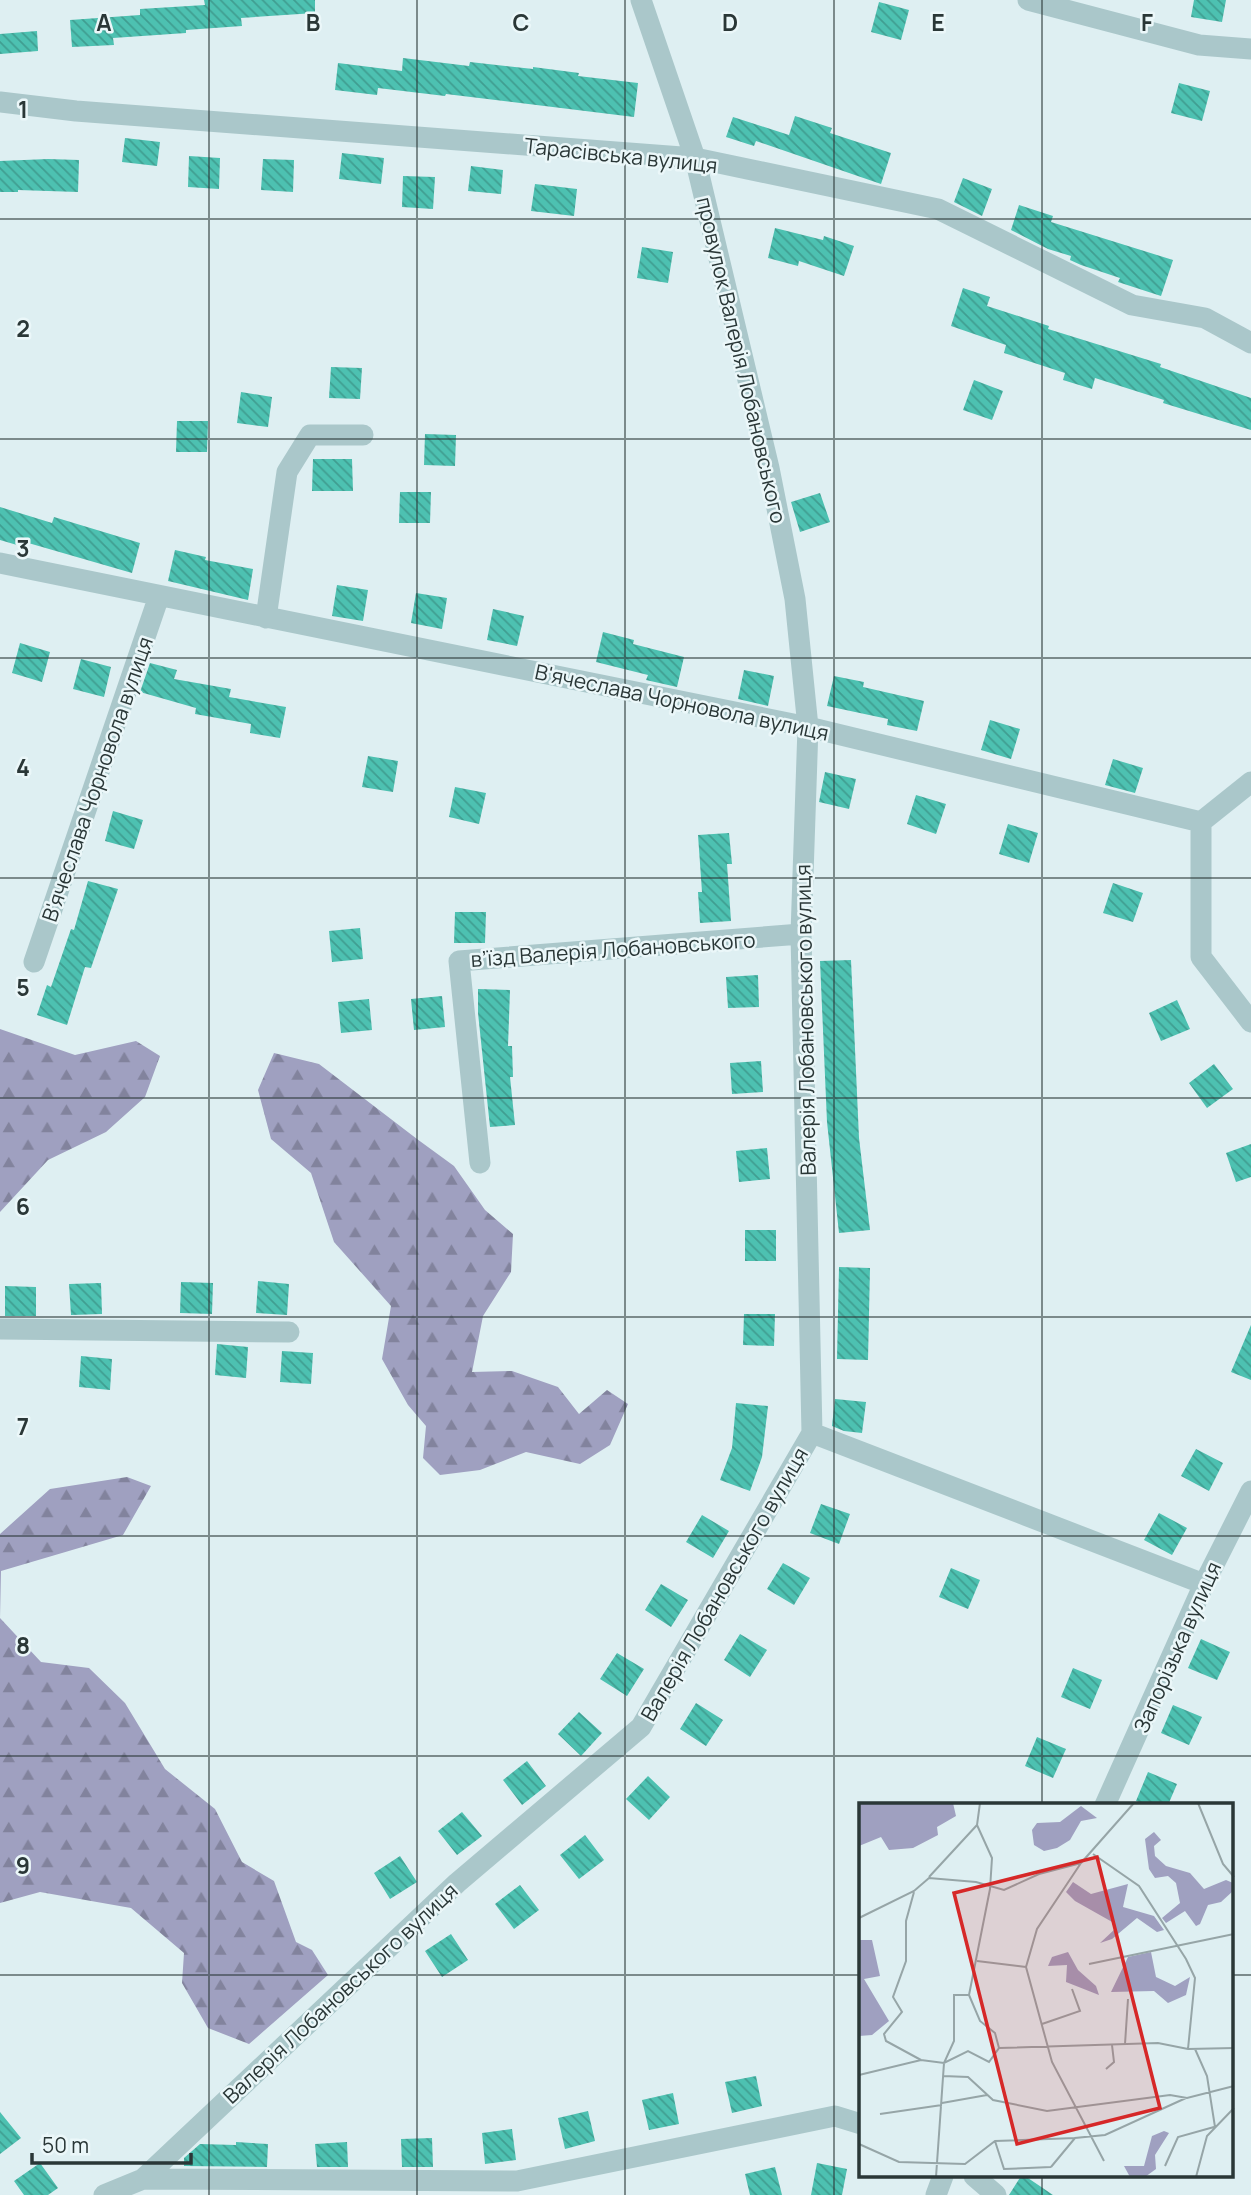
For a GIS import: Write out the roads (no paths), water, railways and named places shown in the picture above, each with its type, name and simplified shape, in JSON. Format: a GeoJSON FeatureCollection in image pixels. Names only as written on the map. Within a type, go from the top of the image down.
{"type":"FeatureCollection","features":[{"type":"Feature","properties":{"kind":"street","name":"провулок Валерія Лобановського"},"geometry":{"type":"LineString","coordinates":[[641,0],[695,158],[769,468],[795,599],[807,727]]}},
{"type":"Feature","properties":{"kind":"street"},"geometry":{"type":"LineString","coordinates":[[1028,0],[1199,45],[1251,49]]}},
{"type":"Feature","properties":{"kind":"street","name":"Тарасівська вулиця"},"geometry":{"type":"LineString","coordinates":[[0,102],[76,111],[695,158],[938,209],[1132,305],[1205,318],[1251,343]]}},
{"type":"Feature","properties":{"kind":"street"},"geometry":{"type":"LineString","coordinates":[[266,618],[287,472],[310,435],[363,435]]}},
{"type":"Feature","properties":{"kind":"street","name":"В'ячеслава Чорновола вулиця"},"geometry":{"type":"LineString","coordinates":[[0,563],[807,727],[1201,822]]}},
{"type":"Feature","properties":{"kind":"street","name":"В'ячеслава Чорновола вулиця"},"geometry":{"type":"LineString","coordinates":[[34,962],[159,596]]}},
{"type":"Feature","properties":{"kind":"street","name":"Валерія Лобановського вулиця"},"geometry":{"type":"LineString","coordinates":[[143,2179],[457,1883],[641,1727],[812,1433],[801,934],[807,727]]}},
{"type":"Feature","properties":{"kind":"street"},"geometry":{"type":"LineString","coordinates":[[1251,782],[1201,822],[1201,957],[1251,1022]]}},
{"type":"Feature","properties":{"kind":"street","name":"в’їзд Валерія Лобановського"},"geometry":{"type":"LineString","coordinates":[[480,1163],[459,961],[801,934]]}},
{"type":"Feature","properties":{"kind":"street"},"geometry":{"type":"LineString","coordinates":[[0,1329],[289,1332]]}},
{"type":"Feature","properties":{"kind":"street"},"geometry":{"type":"LineString","coordinates":[[812,1433],[1204,1584]]}},
{"type":"Feature","properties":{"kind":"street","name":"Запорізька вулиця"},"geometry":{"type":"LineString","coordinates":[[1106,1803],[1204,1584],[1251,1491]]}},
{"type":"Feature","properties":{"kind":"street"},"geometry":{"type":"LineString","coordinates":[[104,2195],[143,2179],[517,2181],[835,2116],[859,2123]]}},
{"type":"Feature","properties":{"kind":"street"},"geometry":{"type":"LineString","coordinates":[[936,2195],[942,2178]]}},
{"type":"Feature","properties":{"kind":"street"},"geometry":{"type":"LineString","coordinates":[[976,2178],[996,2195]]}}]}
